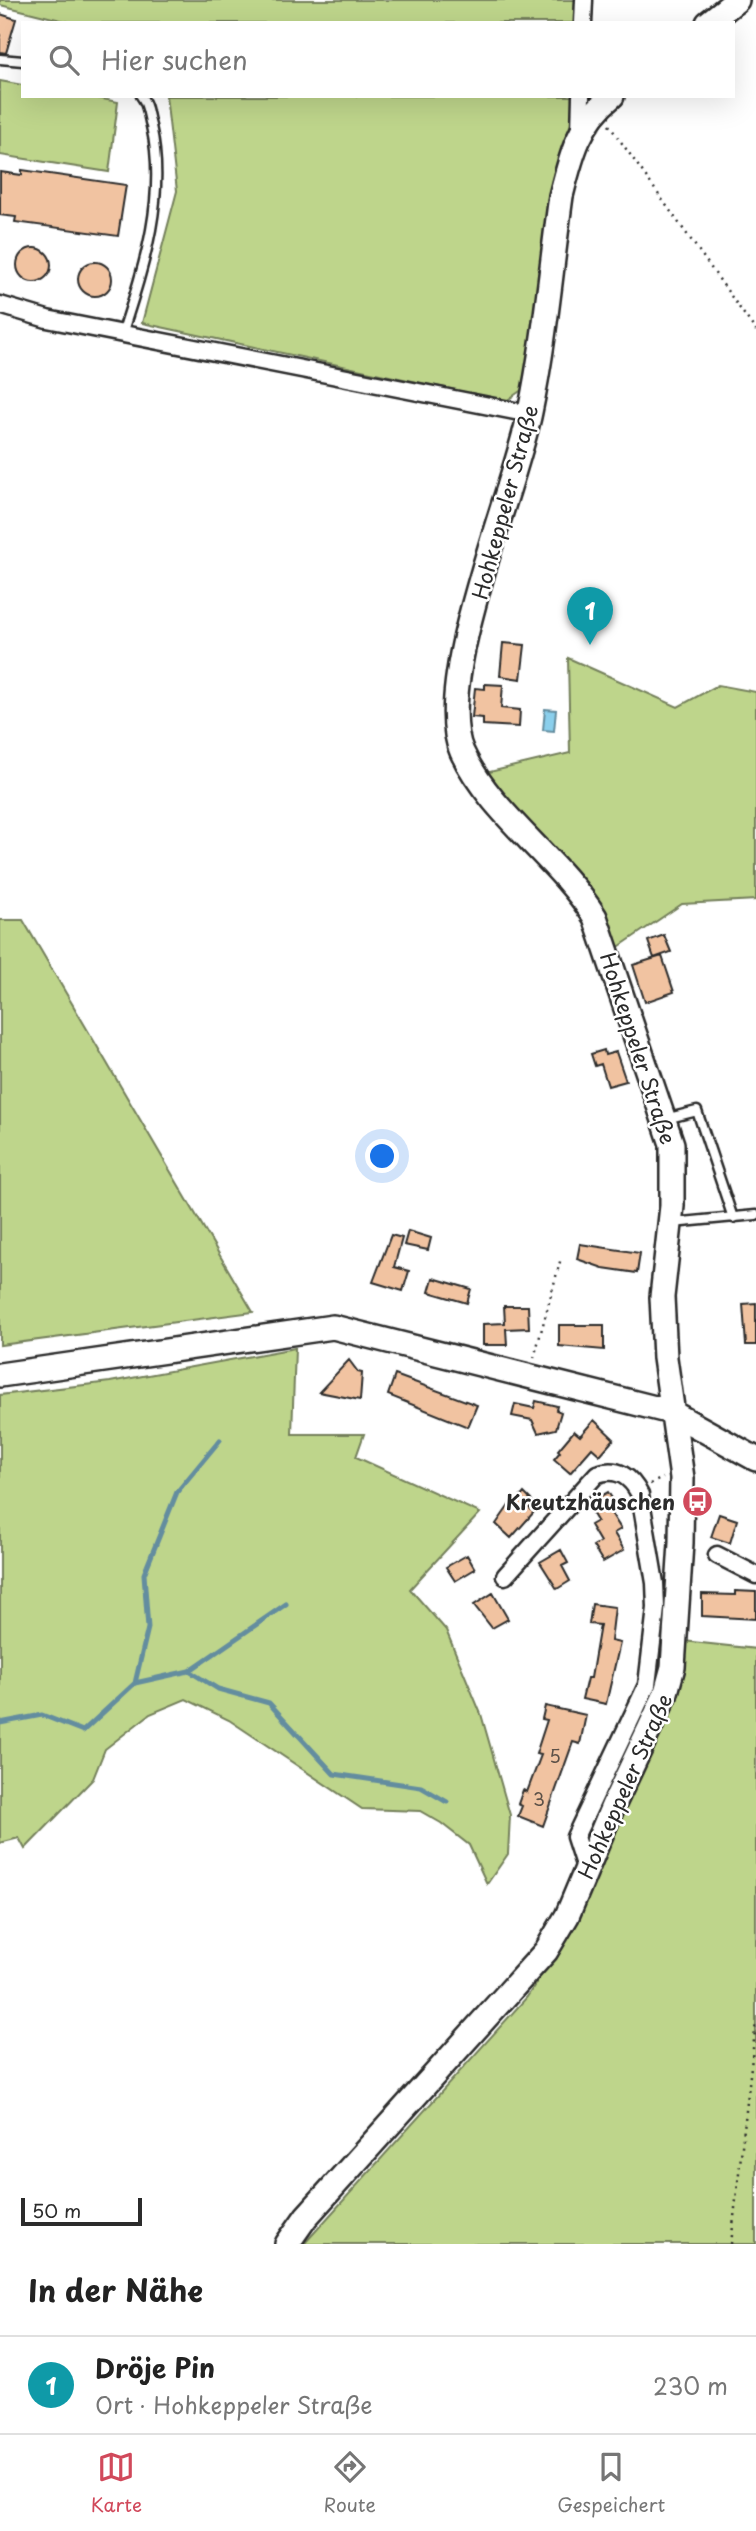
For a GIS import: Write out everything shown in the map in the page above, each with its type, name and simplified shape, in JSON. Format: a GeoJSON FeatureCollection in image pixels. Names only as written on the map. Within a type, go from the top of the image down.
{"type":"FeatureCollection","features":[{"type":"Feature","properties":{"kind":"street"},"geometry":{"type":"LineString","coordinates":[[583,21],[584,0]]}},
{"type":"Feature","properties":{"kind":"street"},"geometry":{"type":"LineString","coordinates":[[711,21],[737,0]]}},
{"type":"Feature","properties":{"kind":"street","name":"Hohkeppeler Straße"},"geometry":{"type":"LineString","coordinates":[[286,2244],[315,2208],[529,1974],[557,1934],[613,1806],[655,1722],[673,1667],[682,1478],[671,1412],[662,1297],[674,1169],[666,1119],[595,917],[581,894],[522,831],[477,776],[462,752],[454,728],[454,700],[483,572],[530,414],[561,196],[580,133],[597,100]]}},
{"type":"Feature","properties":{"kind":"street"},"geometry":{"type":"LineString","coordinates":[[0,305],[47,318],[530,414]]}},
{"type":"Feature","properties":{"kind":"street"},"geometry":{"type":"LineString","coordinates":[[0,1375],[333,1327],[529,1374],[671,1412],[756,1459]]}},
{"type":"Feature","properties":{"kind":"street"},"geometry":{"type":"LineString","coordinates":[[505,1576],[597,1474],[618,1472],[635,1483],[640,1495],[655,1583],[656,1608],[648,1685],[575,1837],[586,1871]]}},
{"type":"Feature","properties":{"kind":"street"},"geometry":{"type":"LineString","coordinates":[[717,1555],[756,1575]]}},
{"type":"Feature","properties":{"kind":"lane"},"geometry":{"type":"LineString","coordinates":[[0,59],[21,61]]}},
{"type":"Feature","properties":{"kind":"lane"},"geometry":{"type":"LineString","coordinates":[[123,331],[146,261],[156,196],[153,136],[142,98]]}},
{"type":"Feature","properties":{"kind":"lane"},"geometry":{"type":"LineString","coordinates":[[666,1119],[697,1111],[733,1218]]}},
{"type":"Feature","properties":{"kind":"lane"},"geometry":{"type":"LineString","coordinates":[[670,1223],[756,1215]]}},
{"type":"Feature","properties":{"kind":"path"},"geometry":{"type":"LineString","coordinates":[[597,100],[756,331]]}},
{"type":"Feature","properties":{"kind":"path"},"geometry":{"type":"LineString","coordinates":[[529,1374],[561,1258]]}},
{"type":"Feature","properties":{"kind":"path"},"geometry":{"type":"LineString","coordinates":[[731,2244],[756,2022]]}},
{"type":"Feature","properties":{"kind":"green space"},"geometry":{"type":"Polygon","coordinates":[[[0,0],[575,0],[575,21],[65,21],[0,5],[0,0]]]}},
{"type":"Feature","properties":{"kind":"green space"},"geometry":{"type":"Polygon","coordinates":[[[0,81],[21,85],[21,98],[97,98],[118,102],[109,172],[0,155],[0,81]]]}},
{"type":"Feature","properties":{"kind":"green space"},"geometry":{"type":"Polygon","coordinates":[[[166,98],[573,98],[572,119],[559,163],[526,387],[506,401],[142,323],[177,191],[166,98]]]}},
{"type":"Feature","properties":{"kind":"green space"},"geometry":{"type":"Polygon","coordinates":[[[568,658],[678,707],[718,685],[756,692],[756,900],[682,904],[617,948],[485,773],[570,753],[568,658]]]}},
{"type":"Feature","properties":{"kind":"green space"},"geometry":{"type":"Polygon","coordinates":[[[0,920],[23,920],[253,1312],[0,1345],[0,920]]]}},
{"type":"Feature","properties":{"kind":"green space"},"geometry":{"type":"Polygon","coordinates":[[[295,1348],[292,1434],[364,1434],[356,1457],[480,1513],[410,1589],[446,1630],[481,1714],[510,1815],[508,1854],[487,1884],[469,1845],[441,1823],[420,1811],[362,1809],[229,1720],[186,1699],[150,1714],[105,1749],[93,1779],[25,1849],[19,1838],[0,1843],[0,1395],[110,1382],[295,1348]]]}},
{"type":"Feature","properties":{"kind":"green space"},"geometry":{"type":"Polygon","coordinates":[[[683,1641],[756,1649],[756,2244],[304,2244],[527,1997],[570,1930],[683,1641]]]}},
{"type":"Feature","properties":{"kind":"water"},"geometry":{"type":"Polygon","coordinates":[[[545,709],[556,710],[554,731],[543,730],[545,709]]]}},
{"type":"Feature","properties":{"kind":"building"},"geometry":{"type":"Polygon","coordinates":[[[0,14],[16,19],[6,53],[0,52],[0,14]]]}},
{"type":"Feature","properties":{"kind":"building"},"geometry":{"type":"Polygon","coordinates":[[[22,170],[126,185],[118,236],[15,222],[16,217],[0,215],[0,172],[22,175],[22,170]]]}},
{"type":"Feature","properties":{"kind":"building"},"geometry":{"type":"Polygon","coordinates":[[[34,248],[46,253],[51,265],[46,277],[34,282],[22,277],[17,265],[22,253],[34,248]]]}},
{"type":"Feature","properties":{"kind":"building"},"geometry":{"type":"Polygon","coordinates":[[[95,262],[107,267],[112,279],[107,291],[95,296],[83,291],[78,279],[83,267],[95,262]]]}},
{"type":"Feature","properties":{"kind":"building"},"geometry":{"type":"Polygon","coordinates":[[[503,643],[525,645],[521,679],[500,676],[503,643]]]}},
{"type":"Feature","properties":{"kind":"building"},"geometry":{"type":"Polygon","coordinates":[[[485,684],[503,685],[501,708],[520,710],[519,727],[483,725],[483,718],[472,717],[475,688],[485,689],[485,684]]]}},
{"type":"Feature","properties":{"kind":"building"},"geometry":{"type":"Polygon","coordinates":[[[664,935],[671,952],[654,958],[648,941],[664,935]]]}},
{"type":"Feature","properties":{"kind":"building"},"geometry":{"type":"Polygon","coordinates":[[[662,956],[674,992],[645,1002],[633,965],[662,956]]]}},
{"type":"Feature","properties":{"kind":"building"},"geometry":{"type":"Polygon","coordinates":[[[604,1050],[605,1055],[616,1052],[626,1081],[608,1086],[601,1064],[595,1066],[591,1054],[604,1050]]]}},
{"type":"Feature","properties":{"kind":"building"},"geometry":{"type":"Polygon","coordinates":[[[408,1231],[431,1238],[428,1250],[404,1245],[408,1231]]]}},
{"type":"Feature","properties":{"kind":"building"},"geometry":{"type":"Polygon","coordinates":[[[391,1235],[402,1238],[394,1267],[409,1271],[403,1291],[373,1282],[391,1235]]]}},
{"type":"Feature","properties":{"kind":"building"},"geometry":{"type":"Polygon","coordinates":[[[580,1244],[640,1253],[637,1273],[603,1268],[577,1259],[580,1244]]]}},
{"type":"Feature","properties":{"kind":"building"},"geometry":{"type":"Polygon","coordinates":[[[433,1278],[471,1289],[467,1303],[429,1292],[433,1278]]]}},
{"type":"Feature","properties":{"kind":"building"},"geometry":{"type":"Polygon","coordinates":[[[756,1303],[756,1345],[746,1345],[743,1304],[756,1303]]]}},
{"type":"Feature","properties":{"kind":"building"},"geometry":{"type":"Polygon","coordinates":[[[504,1306],[528,1306],[529,1328],[506,1329],[507,1345],[483,1345],[483,1324],[505,1323],[504,1306]]]}},
{"type":"Feature","properties":{"kind":"building"},"geometry":{"type":"Polygon","coordinates":[[[559,1325],[604,1325],[604,1350],[559,1346],[559,1325]]]}},
{"type":"Feature","properties":{"kind":"building"},"geometry":{"type":"Polygon","coordinates":[[[349,1360],[358,1372],[362,1373],[360,1400],[319,1392],[349,1360]]]}},
{"type":"Feature","properties":{"kind":"building"},"geometry":{"type":"Polygon","coordinates":[[[395,1375],[477,1405],[468,1427],[388,1395],[395,1375]]]}},
{"type":"Feature","properties":{"kind":"building"},"geometry":{"type":"Polygon","coordinates":[[[536,1401],[557,1406],[556,1410],[561,1412],[556,1429],[538,1433],[532,1420],[512,1416],[515,1404],[534,1408],[536,1401]]]}},
{"type":"Feature","properties":{"kind":"building"},"geometry":{"type":"Polygon","coordinates":[[[594,1420],[614,1439],[600,1455],[592,1448],[570,1473],[554,1459],[560,1452],[558,1450],[574,1431],[580,1436],[594,1420]]]}},
{"type":"Feature","properties":{"kind":"building"},"geometry":{"type":"Polygon","coordinates":[[[608,1492],[618,1508],[611,1513],[621,1529],[614,1533],[624,1550],[603,1562],[593,1546],[600,1542],[590,1525],[597,1521],[587,1504],[608,1492]]]}},
{"type":"Feature","properties":{"kind":"building"},"geometry":{"type":"Polygon","coordinates":[[[524,1493],[534,1503],[529,1508],[534,1512],[511,1538],[496,1524],[510,1504],[513,1506],[524,1493]]]}},
{"type":"Feature","properties":{"kind":"building"},"geometry":{"type":"Polygon","coordinates":[[[719,1514],[737,1520],[730,1543],[711,1537],[719,1514]]]}},
{"type":"Feature","properties":{"kind":"building"},"geometry":{"type":"Polygon","coordinates":[[[561,1550],[568,1563],[562,1566],[570,1581],[557,1589],[540,1562],[561,1550]]]}},
{"type":"Feature","properties":{"kind":"building"},"geometry":{"type":"Polygon","coordinates":[[[467,1555],[475,1569],[455,1581],[446,1567],[467,1555]]]}},
{"type":"Feature","properties":{"kind":"building"},"geometry":{"type":"Polygon","coordinates":[[[735,1591],[756,1592],[756,1619],[702,1616],[702,1594],[735,1595],[735,1591]]]}},
{"type":"Feature","properties":{"kind":"building"},"geometry":{"type":"Polygon","coordinates":[[[493,1593],[508,1619],[492,1628],[474,1605],[493,1593]]]}},
{"type":"Feature","properties":{"kind":"building"},"geometry":{"type":"Polygon","coordinates":[[[592,1604],[615,1607],[611,1641],[620,1643],[606,1704],[582,1699],[587,1678],[591,1678],[600,1625],[589,1624],[592,1604]]]}},
{"type":"Feature","properties":{"kind":"building"},"geometry":{"type":"Polygon","coordinates":[[[545,1706],[586,1715],[580,1744],[573,1742],[543,1826],[518,1816],[522,1806],[518,1804],[523,1790],[527,1792],[541,1755],[536,1754],[547,1720],[542,1719],[545,1706]]]}},
{"type":"Feature","properties":{"kind":"waterway"},"geometry":{"type":"LineString","coordinates":[[135,1683],[148,1628],[144,1574],[177,1492],[220,1440]]}},
{"type":"Feature","properties":{"kind":"waterway"},"geometry":{"type":"LineString","coordinates":[[0,1723],[42,1715],[83,1731],[135,1683],[189,1671],[286,1604]]}},
{"type":"Feature","properties":{"kind":"waterway"},"geometry":{"type":"LineString","coordinates":[[189,1671],[218,1689],[269,1703],[334,1774],[421,1787],[447,1802]]}},
{"type":"Feature","properties":{"kind":"place","name":"Dröje Pin"},"geometry":{"type":"Point","coordinates":[590,645]}},
{"type":"Feature","properties":{"kind":"place","name":"Kreutzhäuschen"},"geometry":{"type":"Point","coordinates":[698,1501]}}]}
